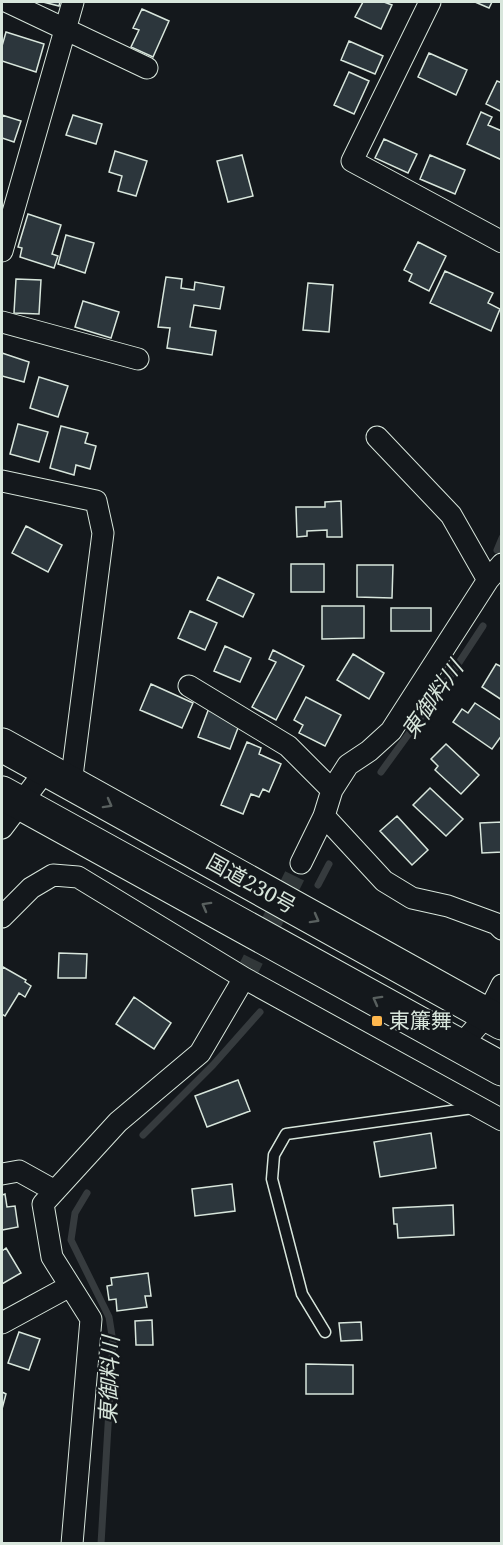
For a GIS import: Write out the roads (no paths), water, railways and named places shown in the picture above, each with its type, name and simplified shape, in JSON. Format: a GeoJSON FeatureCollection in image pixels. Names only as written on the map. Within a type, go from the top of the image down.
{"type":"FeatureCollection","features":[{"type":"Feature","properties":{"kind":"highway","name":"国道230号"},"geometry":{"type":"LineString","coordinates":[[2,745],[494,1019]]}},
{"type":"Feature","properties":{"kind":"highway","name":"国道230号"},"geometry":{"type":"LineString","coordinates":[[8,808],[460,1046],[501,1070]]}},
{"type":"Feature","properties":{"kind":"street"},"geometry":{"type":"LineString","coordinates":[[9,2],[147,68]]}},
{"type":"Feature","properties":{"kind":"street"},"geometry":{"type":"LineString","coordinates":[[2,251],[73,2]]}},
{"type":"Feature","properties":{"kind":"street"},"geometry":{"type":"LineString","coordinates":[[430,2],[352,161],[501,242]]}},
{"type":"Feature","properties":{"kind":"street"},"geometry":{"type":"LineString","coordinates":[[2,322],[138,359]]}},
{"type":"Feature","properties":{"kind":"street"},"geometry":{"type":"LineString","coordinates":[[301,863],[324,816],[332,790],[348,765],[369,751],[391,731],[495,572],[451,515],[377,437]]}},
{"type":"Feature","properties":{"kind":"street"},"geometry":{"type":"LineString","coordinates":[[2,481],[96,501],[103,533],[59,777],[8,808]]}},
{"type":"Feature","properties":{"kind":"street"},"geometry":{"type":"LineString","coordinates":[[189,686],[288,746],[332,790]]}},
{"type":"Feature","properties":{"kind":"street"},"geometry":{"type":"LineString","coordinates":[[324,816],[384,881],[412,898],[458,909],[497,924],[501,929]]}},
{"type":"Feature","properties":{"kind":"street"},"geometry":{"type":"LineString","coordinates":[[2,917],[31,888],[53,875],[78,877],[244,978],[501,1120]]}},
{"type":"Feature","properties":{"kind":"street"},"geometry":{"type":"LineString","coordinates":[[72,1544],[91,1319],[52,1257],[44,1204],[118,1122],[200,1053],[244,978]]}},
{"type":"Feature","properties":{"kind":"street"},"geometry":{"type":"LineString","coordinates":[[460,1046],[494,1019],[501,985]]}},
{"type":"Feature","properties":{"kind":"street"},"geometry":{"type":"LineString","coordinates":[[2,1174],[19,1171],[55,1191]]}},
{"type":"Feature","properties":{"kind":"street"},"geometry":{"type":"LineString","coordinates":[[2,1323],[70,1286]]}},
{"type":"Feature","properties":{"kind":"lane"},"geometry":{"type":"LineString","coordinates":[[325,1332],[302,1294],[272,1179],[274,1155],[286,1134],[476,1108]]}},
{"type":"Feature","properties":{"kind":"waterway","name":"東御料川"},"geometry":{"type":"LineString","coordinates":[[497,550],[502,538]]}},
{"type":"Feature","properties":{"kind":"waterway","name":"東御料川"},"geometry":{"type":"LineString","coordinates":[[381,772],[445,684],[483,626]]}},
{"type":"Feature","properties":{"kind":"waterway","name":"東御料川"},"geometry":{"type":"LineString","coordinates":[[318,885],[329,864]]}},
{"type":"Feature","properties":{"kind":"waterway","name":"東御料川"},"geometry":{"type":"LineString","coordinates":[[143,1135],[213,1065],[260,1012]]}},
{"type":"Feature","properties":{"kind":"waterway","name":"東御料川"},"geometry":{"type":"LineString","coordinates":[[87,1193],[75,1213],[71,1240],[109,1317],[113,1342],[101,1544]]}},
{"type":"Feature","properties":{"kind":"tunnel"},"geometry":{"type":"LineString","coordinates":[[244,978],[301,863]]}},
{"type":"Feature","properties":{"kind":"place","name":"東簾舞"},"geometry":{"type":"Point","coordinates":[377,1021]}}]}
